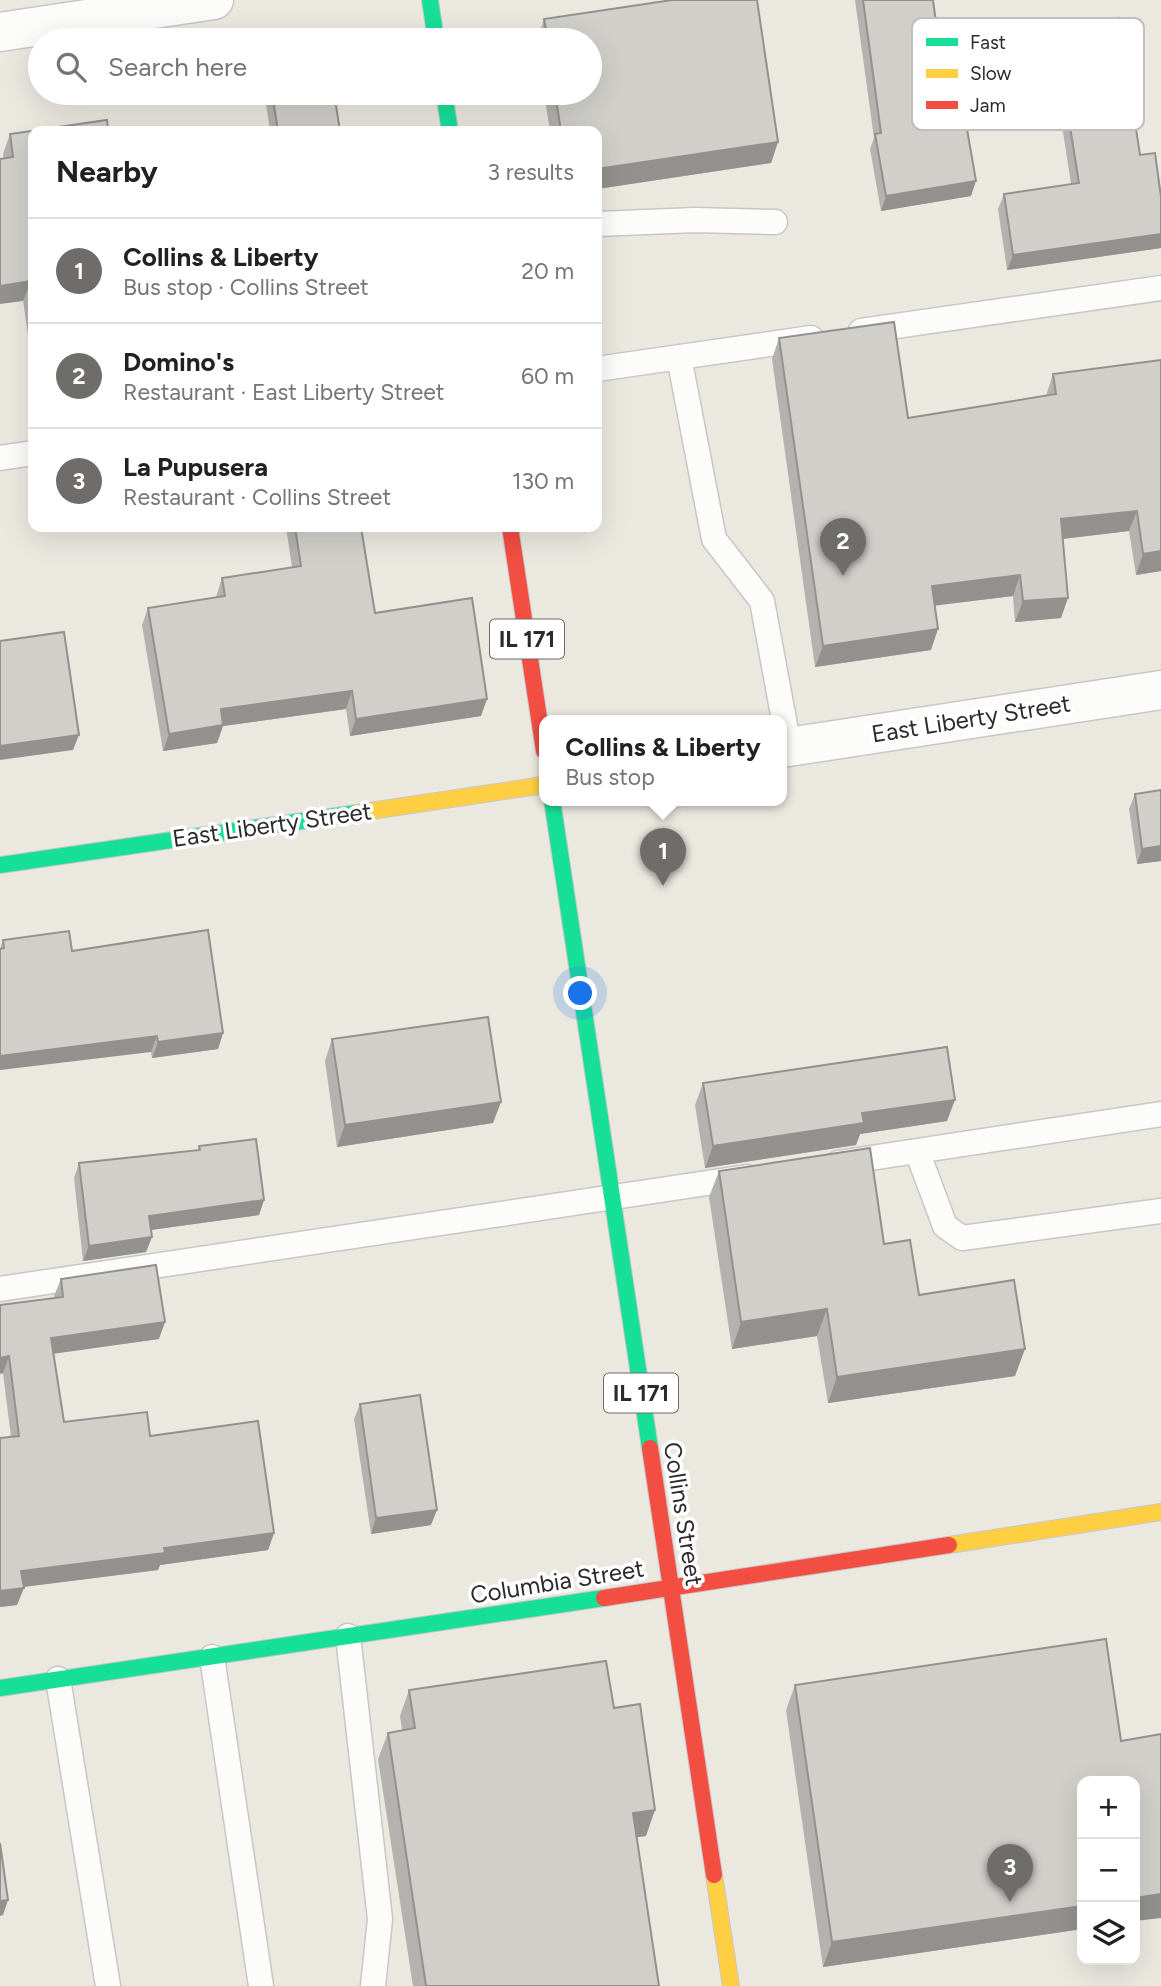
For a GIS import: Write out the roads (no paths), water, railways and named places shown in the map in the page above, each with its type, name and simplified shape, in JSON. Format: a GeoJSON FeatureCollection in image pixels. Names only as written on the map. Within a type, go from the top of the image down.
{"type":"FeatureCollection","features":[{"type":"Feature","properties":{"kind":"street"},"geometry":{"type":"LineString","coordinates":[[0,32],[150,5],[214,0]]}},
{"type":"Feature","properties":{"kind":"street"},"geometry":{"type":"LineString","coordinates":[[430,0],[434,28]]}},
{"type":"Feature","properties":{"kind":"street"},"geometry":{"type":"LineString","coordinates":[[446,105],[449,126]]}},
{"type":"Feature","properties":{"kind":"street","name":"IL 171"},"geometry":{"type":"LineString","coordinates":[[511,532],[539,718]]}},
{"type":"Feature","properties":{"kind":"street","name":"East Liberty Street"},"geometry":{"type":"LineString","coordinates":[[787,748],[1161,690]]}},
{"type":"Feature","properties":{"kind":"street","name":"East Liberty Street"},"geometry":{"type":"LineString","coordinates":[[0,864],[539,786]]}},
{"type":"Feature","properties":{"kind":"street","name":"Collins Street"},"geometry":{"type":"LineString","coordinates":[[553,806],[732,1986]]}},
{"type":"Feature","properties":{"kind":"street","name":"Columbia Street"},"geometry":{"type":"LineString","coordinates":[[0,1688],[1161,1512]]}},
{"type":"Feature","properties":{"kind":"lane"},"geometry":{"type":"LineString","coordinates":[[602,224],[695,219],[775,222]]}},
{"type":"Feature","properties":{"kind":"lane"},"geometry":{"type":"LineString","coordinates":[[602,368],[1161,288]]}},
{"type":"Feature","properties":{"kind":"lane"},"geometry":{"type":"LineString","coordinates":[[679,357],[714,539],[762,601],[781,715]]}},
{"type":"Feature","properties":{"kind":"lane"},"geometry":{"type":"LineString","coordinates":[[0,457],[28,454]]}},
{"type":"Feature","properties":{"kind":"lane"},"geometry":{"type":"LineString","coordinates":[[810,1167],[1161,1114]]}},
{"type":"Feature","properties":{"kind":"lane"},"geometry":{"type":"LineString","coordinates":[[917,1151],[945,1226],[962,1238],[1161,1211]]}},
{"type":"Feature","properties":{"kind":"lane"},"geometry":{"type":"LineString","coordinates":[[0,1289],[771,1173]]}},
{"type":"Feature","properties":{"kind":"lane"},"geometry":{"type":"LineString","coordinates":[[348,1636],[380,1919],[373,1986]]}},
{"type":"Feature","properties":{"kind":"lane"},"geometry":{"type":"LineString","coordinates":[[212,1657],[261,1986]]}},
{"type":"Feature","properties":{"kind":"lane"},"geometry":{"type":"LineString","coordinates":[[58,1679],[108,1986]]}},
{"type":"Feature","properties":{"kind":"place","name":"Domino's"},"geometry":{"type":"Point","coordinates":[843,576]}},
{"type":"Feature","properties":{"kind":"place","name":"Collins & Liberty"},"geometry":{"type":"Point","coordinates":[663,886]}},
{"type":"Feature","properties":{"kind":"place","name":"La Pupusera"},"geometry":{"type":"Point","coordinates":[1010,1902]}}]}
